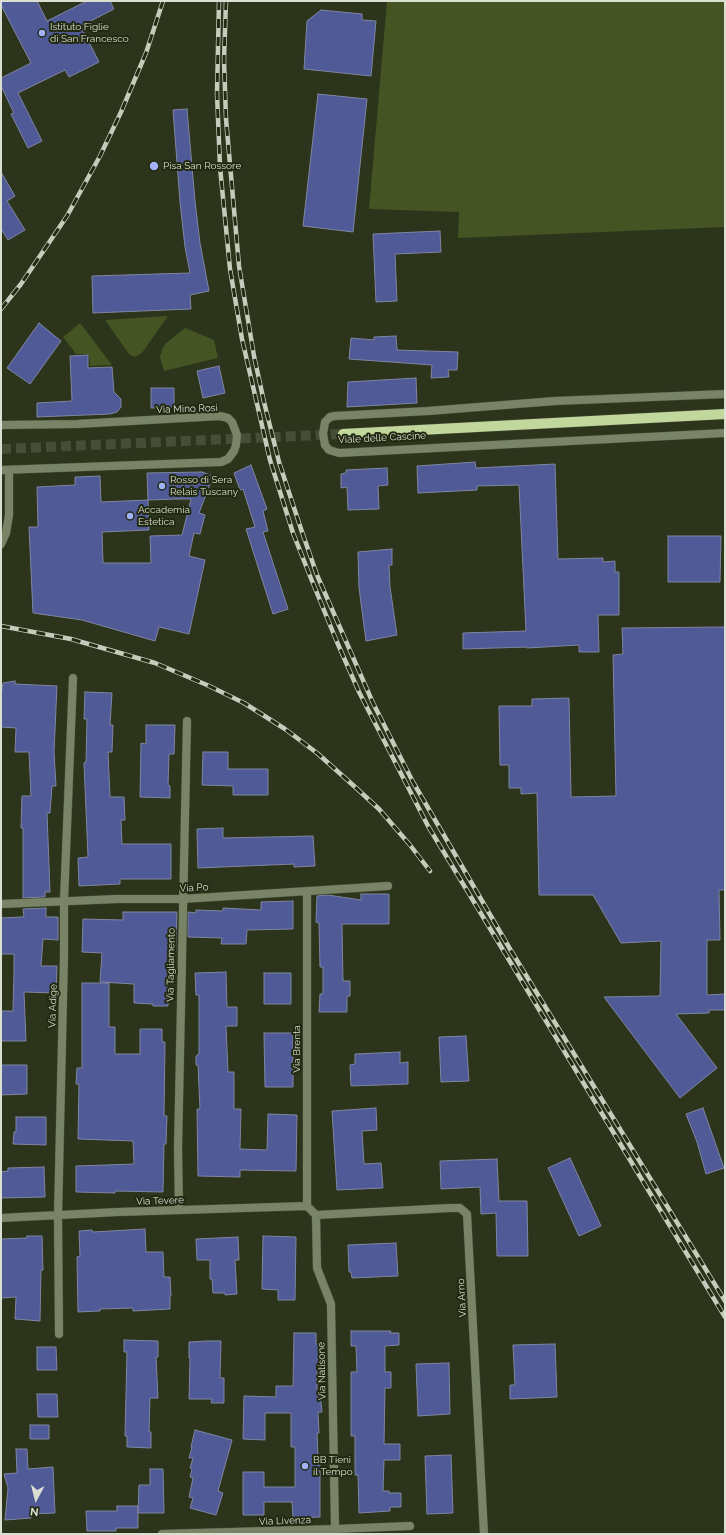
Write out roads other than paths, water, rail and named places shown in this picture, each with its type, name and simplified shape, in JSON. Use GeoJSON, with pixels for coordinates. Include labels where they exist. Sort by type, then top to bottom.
{"type":"FeatureCollection","features":[{"type":"Feature","properties":{"kind":"main road","name":"Viale delle Cascine"},"geometry":{"type":"LineString","coordinates":[[343,434],[725,414]]}},
{"type":"Feature","properties":{"kind":"street","name":"Viale delle Cascine"},"geometry":{"type":"LineString","coordinates":[[725,394],[555,402],[335,416],[330,417],[325,422],[322,434],[325,445],[329,450],[339,453],[725,433]]}},
{"type":"Feature","properties":{"kind":"street","name":"Via Mino Rosi"},"geometry":{"type":"LineString","coordinates":[[1,425],[78,424],[220,416],[228,418],[232,422],[237,435],[236,445],[231,455],[228,460],[221,462],[5,470],[9,515],[6,533],[1,544]]}},
{"type":"Feature","properties":{"kind":"street","name":"Via Adige"},"geometry":{"type":"LineString","coordinates":[[59,1334],[58,1215],[64,901],[73,678]]}},
{"type":"Feature","properties":{"kind":"street","name":"Via Tagliamento"},"geometry":{"type":"LineString","coordinates":[[179,1210],[178,1148],[182,899],[187,721]]}},
{"type":"Feature","properties":{"kind":"street","name":"Via Po"},"geometry":{"type":"LineString","coordinates":[[1,904],[64,901],[182,899],[388,886]]}},
{"type":"Feature","properties":{"kind":"street","name":"Via Brenta"},"geometry":{"type":"LineString","coordinates":[[307,1206],[308,891]]}},
{"type":"Feature","properties":{"kind":"street","name":"Via Tevere"},"geometry":{"type":"LineString","coordinates":[[1,1218],[307,1206]]}},
{"type":"Feature","properties":{"kind":"street"},"geometry":{"type":"LineString","coordinates":[[307,1206],[316,1215]]}},
{"type":"Feature","properties":{"kind":"street","name":"Via Arno"},"geometry":{"type":"LineString","coordinates":[[316,1215],[450,1208],[460,1208],[467,1214],[484,1534]]}},
{"type":"Feature","properties":{"kind":"street","name":"Via Natisone"},"geometry":{"type":"LineString","coordinates":[[316,1215],[317,1268],[331,1304],[334,1529]]}},
{"type":"Feature","properties":{"kind":"street","name":"Via Livenza"},"geometry":{"type":"LineString","coordinates":[[162,1534],[410,1526]]}},
{"type":"Feature","properties":{"kind":"tunnel"},"geometry":{"type":"LineString","coordinates":[[1,449],[343,434]]}},
{"type":"Feature","properties":{"kind":"railway"},"geometry":{"type":"LineString","coordinates":[[1,309],[21,284],[67,216],[100,156],[121,112],[146,53],[163,1]]}},
{"type":"Feature","properties":{"kind":"railway"},"geometry":{"type":"LineString","coordinates":[[219,1],[217,94],[220,167],[230,269],[242,339],[270,460],[293,533],[359,692],[428,826],[725,1317]]}},
{"type":"Feature","properties":{"kind":"railway"},"geometry":{"type":"LineString","coordinates":[[226,1],[224,60],[226,119],[239,266],[254,356],[279,462],[317,575],[373,703],[413,782],[510,949],[725,1301]]}},
{"type":"Feature","properties":{"kind":"railway"},"geometry":{"type":"LineString","coordinates":[[1,626],[71,639],[155,663],[207,685],[244,703],[285,729],[317,753],[354,786],[379,809],[430,871]]}},
{"type":"Feature","properties":{"kind":"place","name":"Istituto Figlie di San Francesco"},"geometry":{"type":"Point","coordinates":[42,33]}},
{"type":"Feature","properties":{"kind":"place","name":"Pisa San Rossore"},"geometry":{"type":"Point","coordinates":[154,166]}},
{"type":"Feature","properties":{"kind":"place","name":"Rosso di Sera Relais Tuscany"},"geometry":{"type":"Point","coordinates":[162,486]}},
{"type":"Feature","properties":{"kind":"place","name":"Accademia Estetica"},"geometry":{"type":"Point","coordinates":[130,516]}},
{"type":"Feature","properties":{"kind":"place","name":"BB Tieni il Tempo"},"geometry":{"type":"Point","coordinates":[305,1466]}}]}
